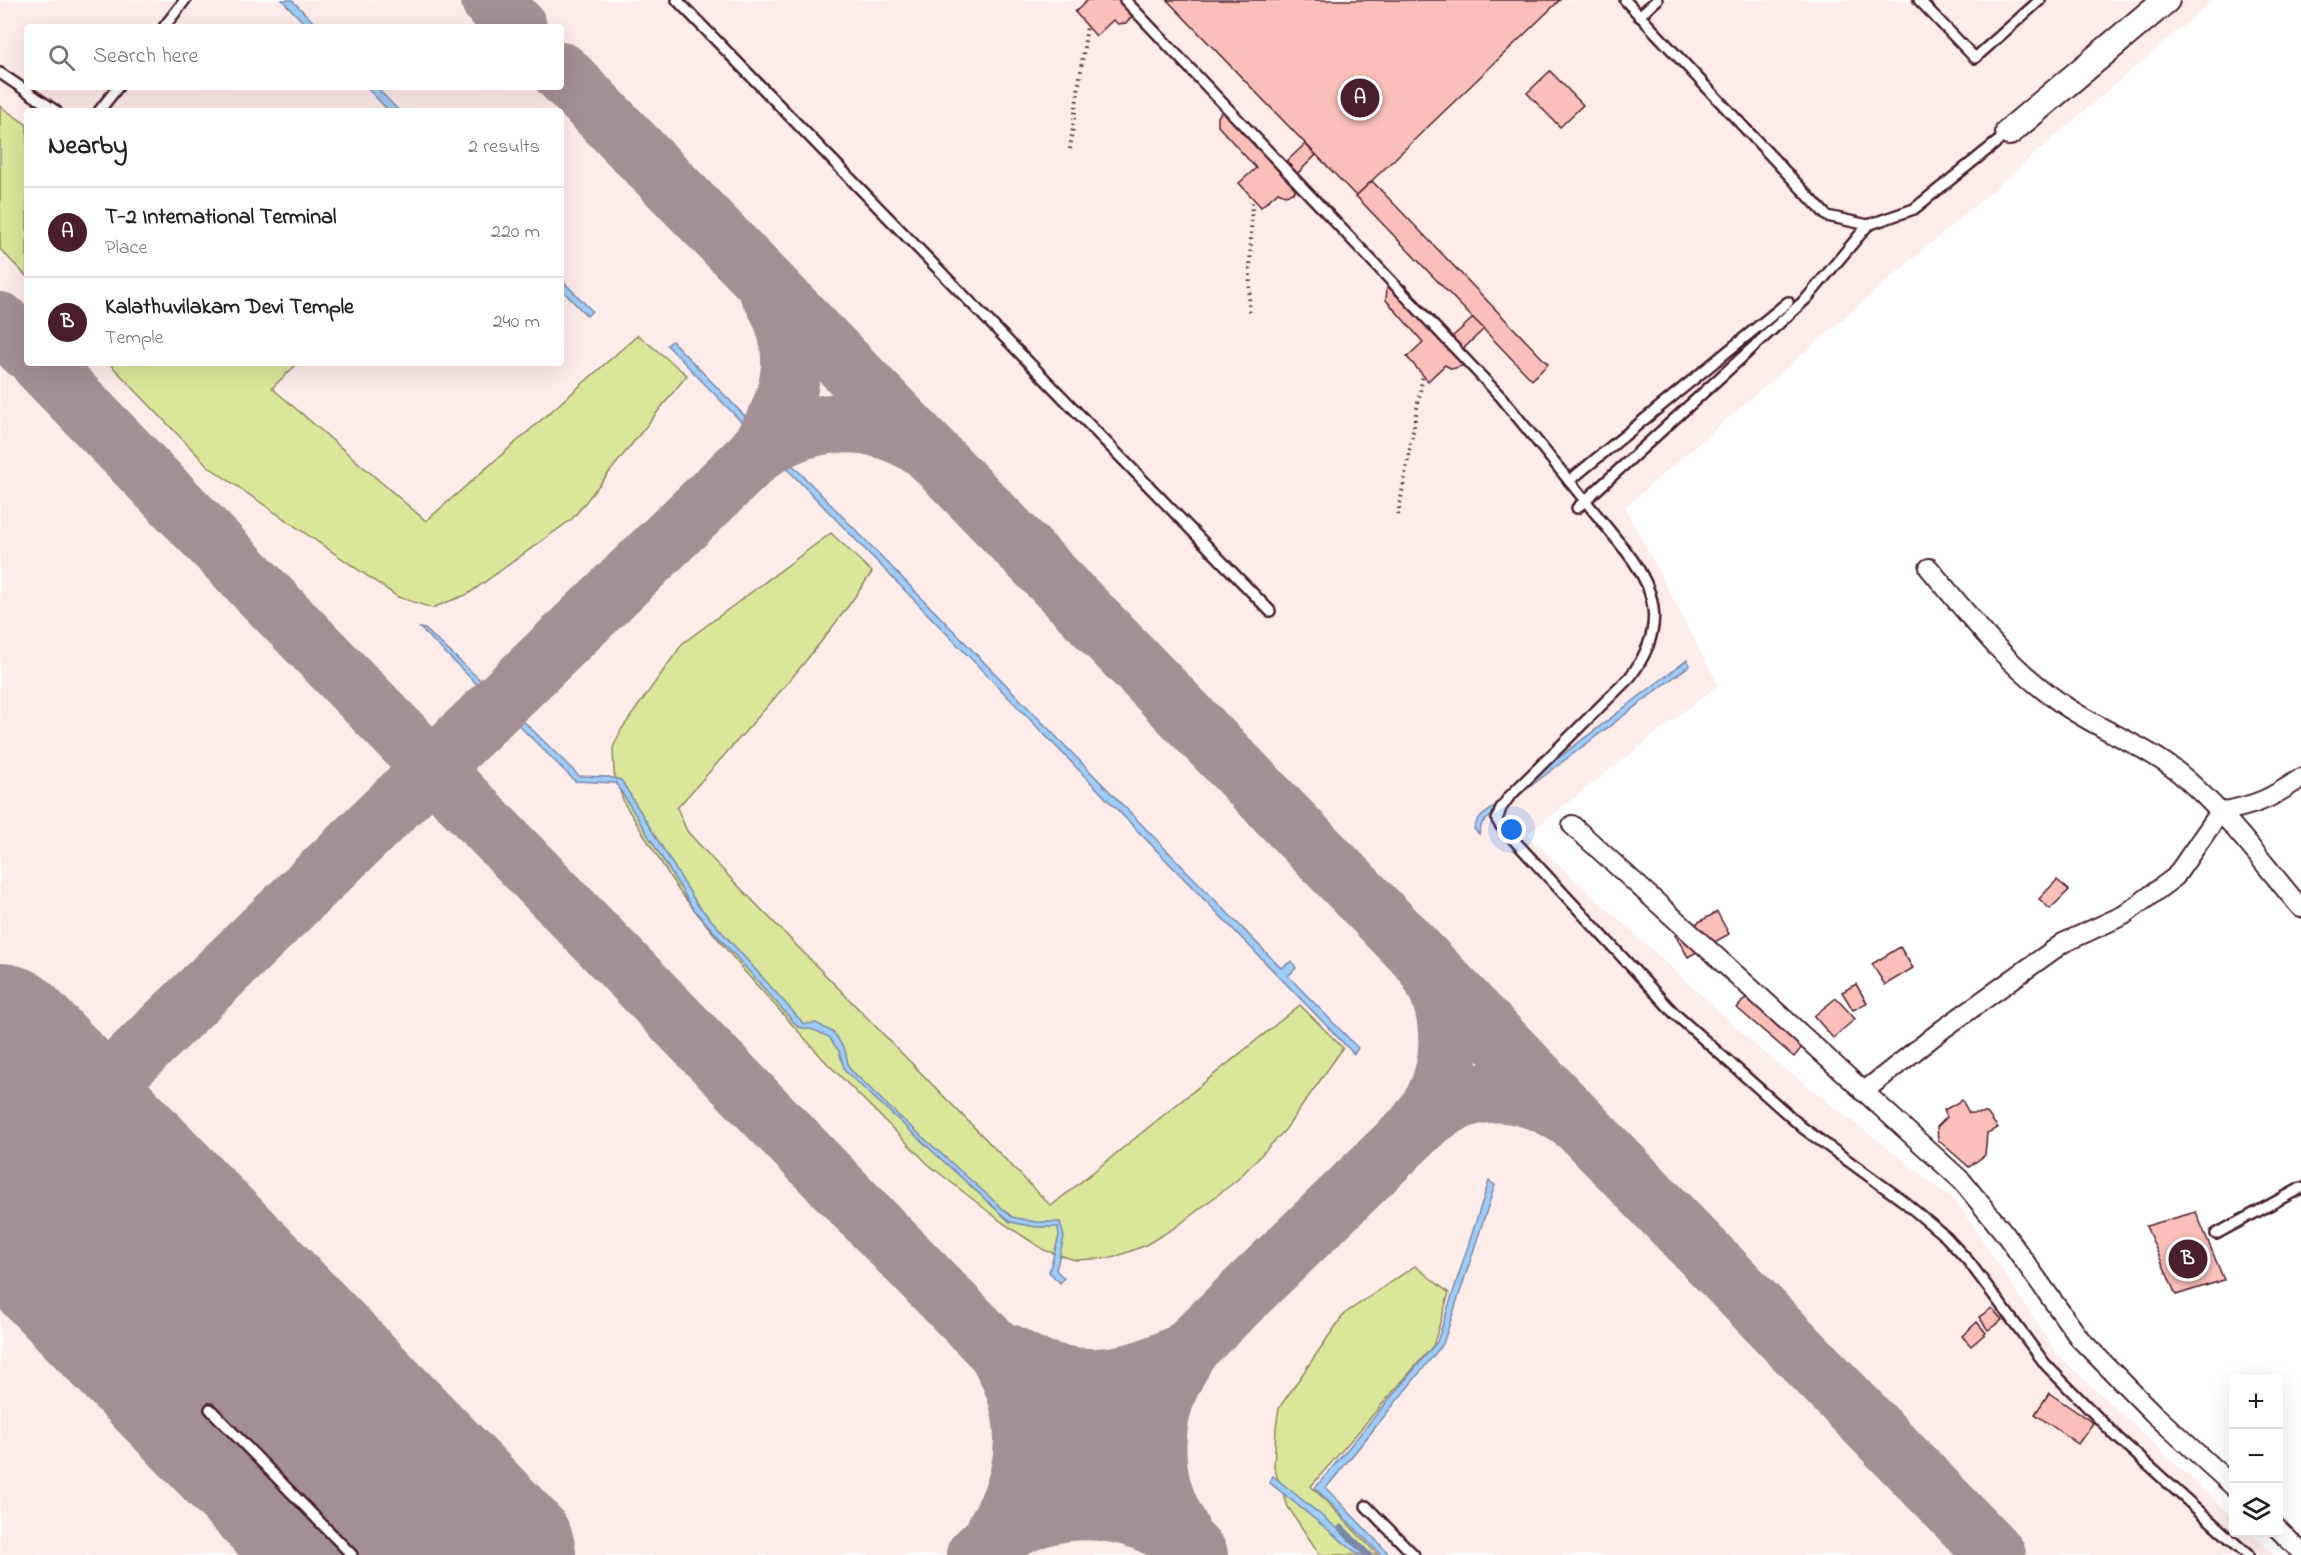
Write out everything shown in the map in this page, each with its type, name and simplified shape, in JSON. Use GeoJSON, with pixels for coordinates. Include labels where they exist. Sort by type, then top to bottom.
{"type":"FeatureCollection","features":[{"type":"Feature","properties":{"kind":"street"},"geometry":{"type":"LineString","coordinates":[[2009,132],[2166,0]]}},
{"type":"Feature","properties":{"kind":"street"},"geometry":{"type":"LineString","coordinates":[[1929,568],[2000,652],[2058,702],[2143,749],[2178,773],[2220,812],[2301,908]]}},
{"type":"Feature","properties":{"kind":"street"},"geometry":{"type":"LineString","coordinates":[[1863,1092],[1943,1029],[2063,943],[2124,915],[2175,877],[2220,812],[2251,806],[2273,797],[2301,778]]}},
{"type":"Feature","properties":{"kind":"street"},"geometry":{"type":"LineString","coordinates":[[1572,825],[1962,1181],[2005,1233],[2080,1339],[2152,1413],[2229,1483]]}},
{"type":"Feature","properties":{"kind":"street"},"geometry":{"type":"LineString","coordinates":[[2283,1534],[2301,1552]]}},
{"type":"Feature","properties":{"kind":"lane"},"geometry":{"type":"LineString","coordinates":[[166,24],[185,0]]}},
{"type":"Feature","properties":{"kind":"lane"},"geometry":{"type":"LineString","coordinates":[[677,0],[1270,611]]}},
{"type":"Feature","properties":{"kind":"lane"},"geometry":{"type":"LineString","coordinates":[[1125,0],[1501,398],[1644,576],[1653,603],[1654,619],[1650,641],[1640,664],[1630,677],[1509,797],[1501,808],[1497,820],[1674,1013],[1803,1128],[1902,1200],[1946,1237],[1969,1262],[2054,1373],[2118,1438],[2248,1555]]}},
{"type":"Feature","properties":{"kind":"lane"},"geometry":{"type":"LineString","coordinates":[[1625,0],[1827,216],[1868,225]]}},
{"type":"Feature","properties":{"kind":"lane"},"geometry":{"type":"LineString","coordinates":[[1640,16],[1657,0]]}},
{"type":"Feature","properties":{"kind":"lane"},"geometry":{"type":"LineString","coordinates":[[1919,0],[1975,58],[2040,0]]}},
{"type":"Feature","properties":{"kind":"lane"},"geometry":{"type":"LineString","coordinates":[[0,73],[24,89]]}},
{"type":"Feature","properties":{"kind":"lane"},"geometry":{"type":"LineString","coordinates":[[25,90],[52,108]]}},
{"type":"Feature","properties":{"kind":"lane"},"geometry":{"type":"LineString","coordinates":[[101,108],[116,90]]}},
{"type":"Feature","properties":{"kind":"lane"},"geometry":{"type":"LineString","coordinates":[[1577,508],[1807,298],[1868,225],[1914,209],[2009,132]]}},
{"type":"Feature","properties":{"kind":"lane"},"geometry":{"type":"LineString","coordinates":[[1569,481],[1788,302]]}},
{"type":"Feature","properties":{"kind":"lane"},"geometry":{"type":"LineString","coordinates":[[2216,1234],[2301,1188]]}},
{"type":"Feature","properties":{"kind":"lane"},"geometry":{"type":"LineString","coordinates":[[210,1409],[352,1555]]}},
{"type":"Feature","properties":{"kind":"lane"},"geometry":{"type":"LineString","coordinates":[[1366,1506],[1414,1555]]}},
{"type":"Feature","properties":{"kind":"path"},"geometry":{"type":"LineString","coordinates":[[1070,149],[1087,26]]}},
{"type":"Feature","properties":{"kind":"path"},"geometry":{"type":"LineString","coordinates":[[1249,312],[1252,198]]}},
{"type":"Feature","properties":{"kind":"path"},"geometry":{"type":"LineString","coordinates":[[1398,515],[1423,375]]}},
{"type":"Feature","properties":{"kind":"shaded area"},"geometry":{"type":"Polygon","coordinates":[[[0,0],[2213,0],[1625,507],[1718,685],[1527,835],[1761,1050],[1957,1202],[2059,1356],[2229,1513],[2229,1537],[2255,1537],[2275,1555],[0,1555],[0,0]]]}},
{"type":"Feature","properties":{"kind":"green space"},"geometry":{"type":"Polygon","coordinates":[[[0,106],[24,123],[24,274],[0,249],[0,106]]]}},
{"type":"Feature","properties":{"kind":"green space"},"geometry":{"type":"Polygon","coordinates":[[[638,335],[687,375],[572,519],[468,594],[432,608],[398,597],[209,467],[112,366],[295,366],[272,388],[426,521],[638,335]]]}},
{"type":"Feature","properties":{"kind":"green space"},"geometry":{"type":"Polygon","coordinates":[[[831,533],[872,572],[803,664],[677,808],[687,831],[716,863],[1051,1206],[1300,1005],[1343,1048],[1285,1130],[1237,1180],[1176,1227],[1144,1246],[1112,1258],[1075,1260],[1044,1250],[1003,1223],[929,1165],[825,1061],[745,972],[679,891],[624,803],[614,773],[613,748],[621,730],[683,643],[831,533]]]}},
{"type":"Feature","properties":{"kind":"green space"},"geometry":{"type":"Polygon","coordinates":[[[1415,1266],[1449,1293],[1433,1346],[1311,1486],[1378,1555],[1320,1555],[1288,1507],[1274,1468],[1279,1408],[1344,1314],[1415,1266]]]}},
{"type":"Feature","properties":{"kind":"water"},"geometry":{"type":"Polygon","coordinates":[[[282,0],[292,0],[315,24],[305,24],[282,0]]]}},
{"type":"Feature","properties":{"kind":"water"},"geometry":{"type":"Polygon","coordinates":[[[369,90],[379,90],[396,108],[386,108],[369,90]]]}},
{"type":"Feature","properties":{"kind":"water"},"geometry":{"type":"Polygon","coordinates":[[[564,282],[592,311],[587,316],[564,292],[564,282]]]}},
{"type":"Feature","properties":{"kind":"water"},"geometry":{"type":"Polygon","coordinates":[[[672,341],[1281,968],[1292,961],[1296,968],[1288,976],[1358,1048],[1354,1054],[667,345],[672,341]]]}},
{"type":"Feature","properties":{"kind":"water"},"geometry":{"type":"Polygon","coordinates":[[[420,628],[425,629],[501,699],[579,776],[609,777],[621,780],[697,904],[804,1024],[816,1023],[834,1033],[845,1050],[849,1068],[888,1106],[1012,1217],[1036,1222],[1060,1222],[1064,1237],[1056,1270],[1064,1278],[1060,1283],[1049,1272],[1059,1236],[1058,1227],[1036,1227],[1010,1222],[845,1071],[839,1051],[829,1037],[814,1030],[798,1027],[692,907],[616,783],[575,781],[420,628]]]}},
{"type":"Feature","properties":{"kind":"water"},"geometry":{"type":"Polygon","coordinates":[[[1687,660],[1690,665],[1482,823],[1479,834],[1474,829],[1478,819],[1687,660]]]}},
{"type":"Feature","properties":{"kind":"water"},"geometry":{"type":"Polygon","coordinates":[[[1489,1181],[1495,1185],[1443,1344],[1326,1488],[1390,1555],[1381,1555],[1315,1488],[1437,1342],[1489,1181]]]}},
{"type":"Feature","properties":{"kind":"water"},"geometry":{"type":"Polygon","coordinates":[[[1273,1476],[1370,1555],[1359,1555],[1269,1482],[1273,1476]]]}},
{"type":"Feature","properties":{"kind":"building"},"geometry":{"type":"Polygon","coordinates":[[[1088,0],[1135,0],[1131,4],[1134,14],[1126,23],[1118,24],[1113,20],[1096,36],[1075,12],[1088,0]]]}},
{"type":"Feature","properties":{"kind":"building"},"geometry":{"type":"Polygon","coordinates":[[[1167,0],[1560,0],[1356,196],[1167,0]]]}},
{"type":"Feature","properties":{"kind":"building"},"geometry":{"type":"Polygon","coordinates":[[[1550,71],[1583,105],[1560,127],[1527,93],[1550,71]]]}},
{"type":"Feature","properties":{"kind":"building"},"geometry":{"type":"Polygon","coordinates":[[[1234,109],[1285,163],[1305,144],[1316,155],[1296,175],[1299,185],[1293,193],[1285,195],[1278,192],[1261,207],[1239,183],[1256,168],[1218,126],[1218,117],[1221,112],[1234,109]]]}},
{"type":"Feature","properties":{"kind":"building"},"geometry":{"type":"Polygon","coordinates":[[[1372,181],[1548,364],[1532,380],[1356,196],[1372,181]]]}},
{"type":"Feature","properties":{"kind":"building"},"geometry":{"type":"Polygon","coordinates":[[[1397,282],[1405,285],[1452,337],[1473,318],[1484,329],[1463,349],[1466,357],[1462,366],[1452,369],[1445,365],[1428,381],[1407,357],[1423,342],[1386,300],[1387,287],[1397,282]]]}},
{"type":"Feature","properties":{"kind":"building"},"geometry":{"type":"Polygon","coordinates":[[[2057,880],[2069,890],[2050,909],[2039,899],[2057,880]]]}},
{"type":"Feature","properties":{"kind":"building"},"geometry":{"type":"Polygon","coordinates":[[[1717,912],[1729,934],[1688,957],[1675,935],[1717,912]]]}},
{"type":"Feature","properties":{"kind":"building"},"geometry":{"type":"Polygon","coordinates":[[[1900,947],[1913,968],[1885,985],[1872,964],[1900,947]]]}},
{"type":"Feature","properties":{"kind":"building"},"geometry":{"type":"Polygon","coordinates":[[[1856,984],[1867,1003],[1853,1010],[1842,992],[1856,984]]]}},
{"type":"Feature","properties":{"kind":"building"},"geometry":{"type":"Polygon","coordinates":[[[1752,990],[1812,1035],[1794,1057],[1737,1008],[1752,990]]]}},
{"type":"Feature","properties":{"kind":"building"},"geometry":{"type":"Polygon","coordinates":[[[1836,998],[1855,1019],[1833,1038],[1814,1016],[1836,998]]]}},
{"type":"Feature","properties":{"kind":"building"},"geometry":{"type":"Polygon","coordinates":[[[1962,1100],[1969,1113],[1987,1113],[1998,1128],[1987,1133],[1985,1155],[1969,1167],[1938,1140],[1937,1127],[1947,1117],[1944,1110],[1962,1100]]]}},
{"type":"Feature","properties":{"kind":"building"},"geometry":{"type":"Polygon","coordinates":[[[2196,1212],[2224,1280],[2176,1295],[2146,1226],[2196,1212]]]}},
{"type":"Feature","properties":{"kind":"building"},"geometry":{"type":"Polygon","coordinates":[[[1992,1308],[2002,1320],[1988,1330],[1979,1317],[1992,1308]]]}},
{"type":"Feature","properties":{"kind":"building"},"geometry":{"type":"Polygon","coordinates":[[[1977,1322],[1986,1333],[1971,1346],[1962,1336],[1977,1322]]]}},
{"type":"Feature","properties":{"kind":"building"},"geometry":{"type":"Polygon","coordinates":[[[2049,1393],[2093,1423],[2078,1444],[2035,1414],[2049,1393]]]}},
{"type":"Feature","properties":{"kind":"waterway"},"geometry":{"type":"LineString","coordinates":[[1341,1528],[1368,1555]]}},
{"type":"Feature","properties":{"kind":"taxiway"},"geometry":{"type":"LineString","coordinates":[[491,0],[514,24]]}},
{"type":"Feature","properties":{"kind":"taxiway"},"geometry":{"type":"LineString","coordinates":[[564,75],[1392,928],[1579,1124]]}},
{"type":"Feature","properties":{"kind":"taxiway"},"geometry":{"type":"LineString","coordinates":[[763,447],[756,454],[779,415],[786,395],[791,354],[788,333],[781,312],[769,291]]}},
{"type":"Feature","properties":{"kind":"taxiway"},"geometry":{"type":"LineString","coordinates":[[0,322],[24,347]]}},
{"type":"Feature","properties":{"kind":"taxiway"},"geometry":{"type":"LineString","coordinates":[[43,366],[958,1311],[1198,1555]]}},
{"type":"Feature","properties":{"kind":"taxiway"},"geometry":{"type":"LineString","coordinates":[[88,1102],[756,454],[795,432],[837,423],[880,428],[901,435],[921,446]]}},
{"type":"Feature","properties":{"kind":"taxiway"},"geometry":{"type":"LineString","coordinates":[[1416,1128],[1436,1097],[1442,1081],[1448,1049],[1446,1015],[1442,999],[1428,969]]}},
{"type":"Feature","properties":{"kind":"taxiway"},"geometry":{"type":"LineString","coordinates":[[976,1555],[1420,1124],[1440,1109],[1459,1100],[1479,1094],[1499,1092],[1539,1101],[1579,1124],[1996,1555]]}},
{"type":"Feature","properties":{"kind":"taxiway"},"geometry":{"type":"LineString","coordinates":[[0,1136],[46,1125],[88,1102],[70,1137],[60,1177],[59,1219],[69,1257],[91,1286],[210,1409]]}},
{"type":"Feature","properties":{"kind":"taxiway"},"geometry":{"type":"LineString","coordinates":[[0,1245],[14,1246],[39,1253],[61,1265],[91,1291]]}},
{"type":"Feature","properties":{"kind":"taxiway"},"geometry":{"type":"LineString","coordinates":[[1009,1354],[1029,1365],[1049,1372],[1070,1377],[1091,1378],[1133,1373],[1174,1357]]}},
{"type":"Feature","properties":{"kind":"taxiway"},"geometry":{"type":"LineString","coordinates":[[997,1528],[1016,1487],[1024,1444],[1019,1401],[1012,1379],[1001,1358]]}},
{"type":"Feature","properties":{"kind":"taxiway"},"geometry":{"type":"LineString","coordinates":[[1179,1528],[1161,1487],[1156,1444],[1164,1401],[1171,1381],[1182,1361]]}},
{"type":"Feature","properties":{"kind":"taxiway"},"geometry":{"type":"LineString","coordinates":[[1004,1534],[1045,1515],[1089,1510],[1133,1517],[1174,1536]]}},
{"type":"Feature","properties":{"kind":"runway"},"geometry":{"type":"LineString","coordinates":[[0,1038],[501,1555]]}},
{"type":"Feature","properties":{"kind":"runway"},"geometry":{"type":"LineString","coordinates":[[0,1202],[343,1555]]}},
{"type":"Feature","properties":{"kind":"place","name":"T-2 International Terminal"},"geometry":{"type":"Point","coordinates":[1360,98]}},
{"type":"Feature","properties":{"kind":"place","name":"Kalathuvilakam Devi Temple"},"geometry":{"type":"Point","coordinates":[2188,1259]}}]}
